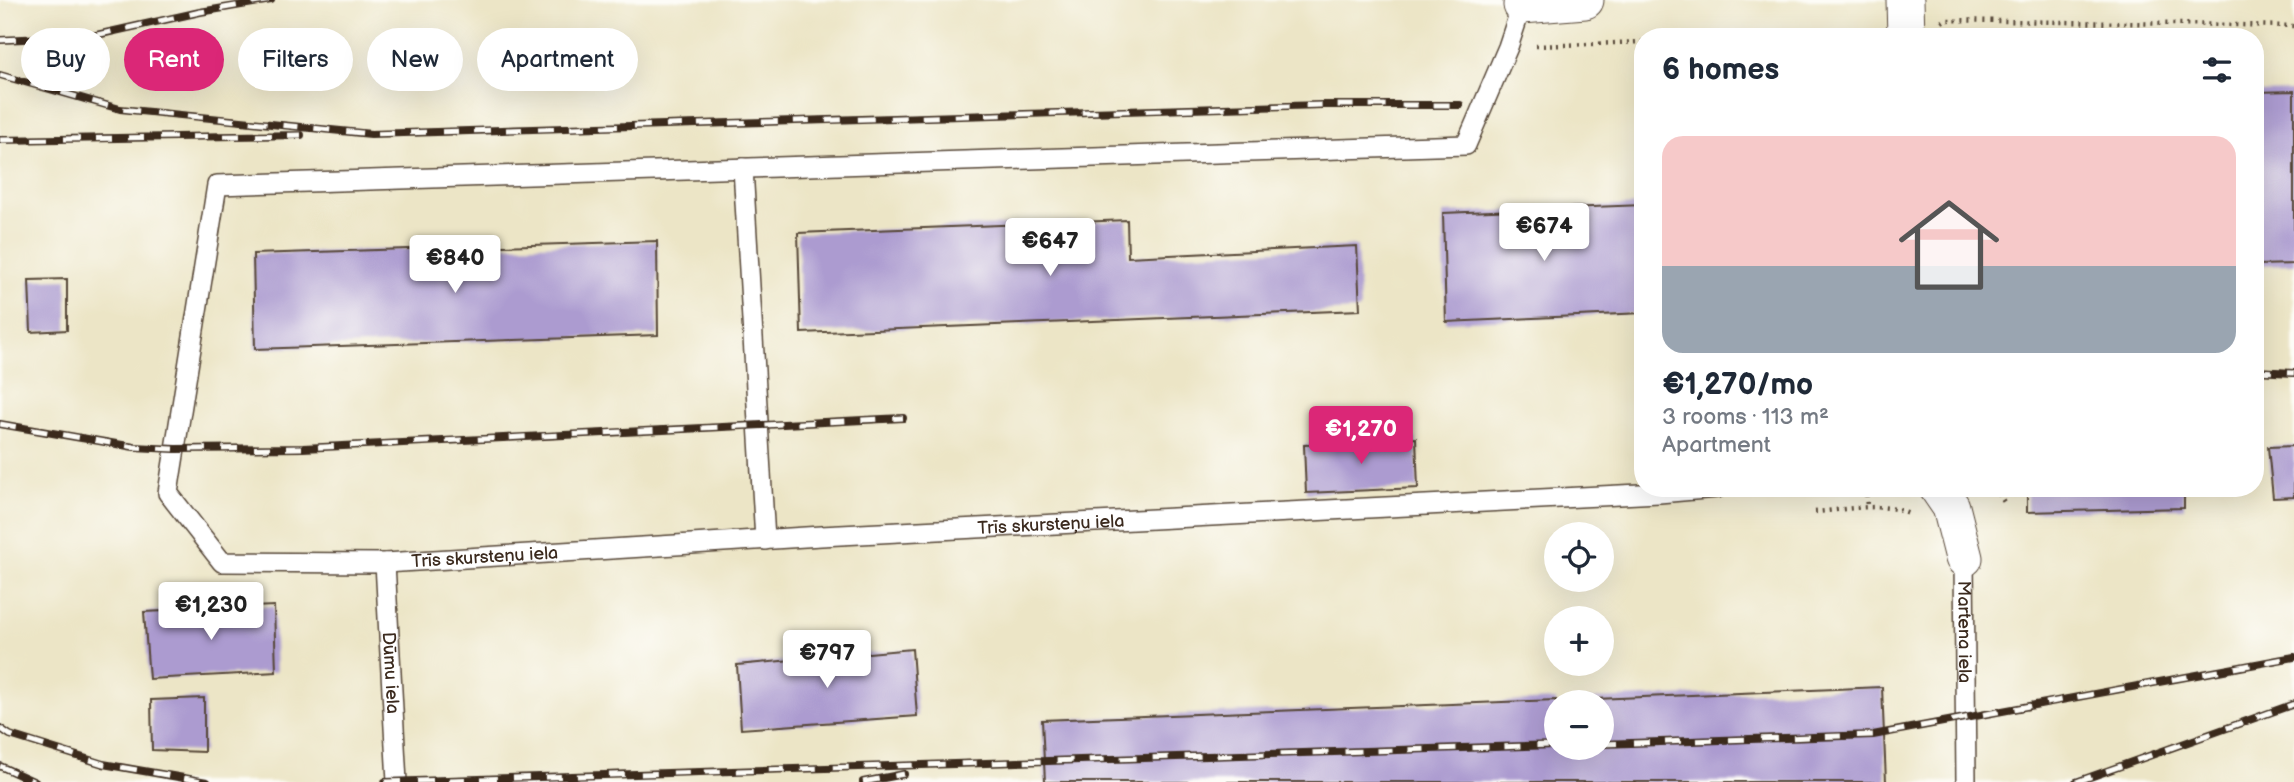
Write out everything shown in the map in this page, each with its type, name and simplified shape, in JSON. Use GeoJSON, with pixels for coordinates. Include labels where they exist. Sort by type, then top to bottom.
{"type":"FeatureCollection","features":[{"type":"Feature","properties":{"kind":"street"},"geometry":{"type":"LineString","coordinates":[[1522,5],[1584,0]]}},
{"type":"Feature","properties":{"kind":"street"},"geometry":{"type":"LineString","coordinates":[[1905,0],[1920,28]]}},
{"type":"Feature","properties":{"kind":"street","name":"Martena iela"},"geometry":{"type":"LineString","coordinates":[[1944,497],[1951,507],[1964,558]]}},
{"type":"Feature","properties":{"kind":"lane"},"geometry":{"type":"LineString","coordinates":[[765,540],[743,169],[1466,145],[1508,47],[1522,5]]}},
{"type":"Feature","properties":{"kind":"lane","name":"Trīs skursteņu iela"},"geometry":{"type":"LineString","coordinates":[[743,169],[217,186],[168,493],[222,562],[385,564],[765,540],[1634,494]]}},
{"type":"Feature","properties":{"kind":"lane","name":"Martena iela"},"geometry":{"type":"LineString","coordinates":[[1964,558],[1966,782]]}},
{"type":"Feature","properties":{"kind":"lane","name":"Dūmu iela"},"geometry":{"type":"LineString","coordinates":[[385,564],[397,782]]}},
{"type":"Feature","properties":{"kind":"path"},"geometry":{"type":"LineString","coordinates":[[1930,28],[1945,20],[2294,26]]}},
{"type":"Feature","properties":{"kind":"path"},"geometry":{"type":"LineString","coordinates":[[1508,47],[1634,42]]}},
{"type":"Feature","properties":{"kind":"path"},"geometry":{"type":"LineString","coordinates":[[1866,497],[1867,508]]}},
{"type":"Feature","properties":{"kind":"path"},"geometry":{"type":"LineString","coordinates":[[2001,497],[2006,505]]}},
{"type":"Feature","properties":{"kind":"path"},"geometry":{"type":"LineString","coordinates":[[1815,512],[1867,508],[1902,510],[1913,514]]}},
{"type":"Feature","properties":{"kind":"building"},"geometry":{"type":"Polygon","coordinates":[[[2294,91],[2294,264],[2264,265],[2264,92],[2294,91]]]}},
{"type":"Feature","properties":{"kind":"building"},"geometry":{"type":"Polygon","coordinates":[[[1634,205],[1634,313],[1446,322],[1443,213],[1634,205]]]}},
{"type":"Feature","properties":{"kind":"building"},"geometry":{"type":"Polygon","coordinates":[[[1127,220],[1128,257],[1357,246],[1360,310],[801,333],[798,233],[1127,220]]]}},
{"type":"Feature","properties":{"kind":"building"},"geometry":{"type":"Polygon","coordinates":[[[657,241],[658,335],[255,349],[253,254],[657,241]]]}},
{"type":"Feature","properties":{"kind":"building"},"geometry":{"type":"Polygon","coordinates":[[[67,279],[67,330],[31,332],[29,280],[67,279]]]}},
{"type":"Feature","properties":{"kind":"building"},"geometry":{"type":"Polygon","coordinates":[[[1416,438],[1418,488],[1306,493],[1304,445],[1416,438]]]}},
{"type":"Feature","properties":{"kind":"building"},"geometry":{"type":"Polygon","coordinates":[[[2294,446],[2294,497],[2273,498],[2268,447],[2294,446]]]}},
{"type":"Feature","properties":{"kind":"building"},"geometry":{"type":"Polygon","coordinates":[[[2027,497],[2184,497],[2184,508],[2027,512],[2027,497]]]}},
{"type":"Feature","properties":{"kind":"building"},"geometry":{"type":"Polygon","coordinates":[[[274,606],[276,672],[149,679],[144,612],[274,606]]]}},
{"type":"Feature","properties":{"kind":"building"},"geometry":{"type":"Polygon","coordinates":[[[912,649],[917,716],[741,729],[737,665],[912,649]]]}},
{"type":"Feature","properties":{"kind":"building"},"geometry":{"type":"Polygon","coordinates":[[[1882,687],[1886,782],[1045,782],[1042,720],[1544,700],[1544,760],[1614,760],[1614,698],[1882,687]]]}},
{"type":"Feature","properties":{"kind":"building"},"geometry":{"type":"Polygon","coordinates":[[[204,698],[204,752],[152,750],[151,700],[204,698]]]}},
{"type":"Feature","properties":{"kind":"railway"},"geometry":{"type":"LineString","coordinates":[[0,40],[92,36],[200,12],[271,0]]}},
{"type":"Feature","properties":{"kind":"railway"},"geometry":{"type":"LineString","coordinates":[[0,75],[120,109],[371,134],[1322,105],[1460,105]]}},
{"type":"Feature","properties":{"kind":"railway"},"geometry":{"type":"LineString","coordinates":[[0,140],[301,135]]}},
{"type":"Feature","properties":{"kind":"railway"},"geometry":{"type":"LineString","coordinates":[[2264,371],[2294,373]]}},
{"type":"Feature","properties":{"kind":"railway"},"geometry":{"type":"LineString","coordinates":[[0,424],[134,447],[175,449],[303,448],[903,418]]}},
{"type":"Feature","properties":{"kind":"railway"},"geometry":{"type":"LineString","coordinates":[[1614,744],[1873,735],[2294,657]]}},
{"type":"Feature","properties":{"kind":"railway"},"geometry":{"type":"LineString","coordinates":[[2076,782],[2294,704]]}},
{"type":"Feature","properties":{"kind":"railway"},"geometry":{"type":"LineString","coordinates":[[0,728],[10,735],[103,764],[207,782]]}},
{"type":"Feature","properties":{"kind":"railway"},"geometry":{"type":"LineString","coordinates":[[385,782],[1544,745]]}},
{"type":"Feature","properties":{"kind":"railway"},"geometry":{"type":"LineString","coordinates":[[0,766],[35,782]]}},
{"type":"Feature","properties":{"kind":"railway"},"geometry":{"type":"LineString","coordinates":[[863,782],[904,774]]}}]}
